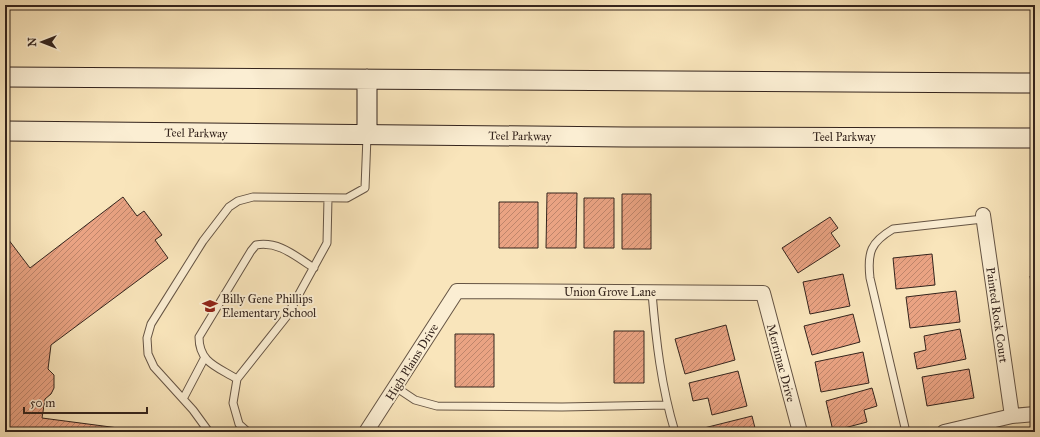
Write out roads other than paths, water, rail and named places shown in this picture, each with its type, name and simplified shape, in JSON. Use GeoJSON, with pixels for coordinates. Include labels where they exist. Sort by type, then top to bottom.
{"type":"FeatureCollection","features":[{"type":"Feature","properties":{"kind":"main road"},"geometry":{"type":"LineString","coordinates":[[5,77],[1035,83]]}},
{"type":"Feature","properties":{"kind":"main road"},"geometry":{"type":"LineString","coordinates":[[367,79],[367,135]]}},
{"type":"Feature","properties":{"kind":"main road","name":"Teel Parkway"},"geometry":{"type":"LineString","coordinates":[[5,132],[625,137],[1035,138]]}},
{"type":"Feature","properties":{"kind":"street","name":"Painted Rock Court"},"geometry":{"type":"LineString","coordinates":[[983,217],[1012,416]]}},
{"type":"Feature","properties":{"kind":"street","name":"Union Grove Lane"},"geometry":{"type":"LineString","coordinates":[[457,291],[763,294]]}},
{"type":"Feature","properties":{"kind":"street","name":"High Plains Drive"},"geometry":{"type":"LineString","coordinates":[[366,432],[396,388],[457,291]]}},
{"type":"Feature","properties":{"kind":"street","name":"Merrimac Drive"},"geometry":{"type":"LineString","coordinates":[[763,294],[800,432]]}},
{"type":"Feature","properties":{"kind":"street"},"geometry":{"type":"LineString","coordinates":[[944,432],[1012,416],[1035,414]]}},
{"type":"Feature","properties":{"kind":"lane"},"geometry":{"type":"LineString","coordinates":[[209,432],[183,399],[154,367],[148,354],[147,338],[151,324],[203,241],[229,207],[238,201],[253,197],[347,198],[365,188],[367,135]]}},
{"type":"Feature","properties":{"kind":"lane"},"geometry":{"type":"LineString","coordinates":[[248,432],[239,424],[233,403],[237,379],[287,316],[327,243],[328,198]]}},
{"type":"Feature","properties":{"kind":"lane"},"geometry":{"type":"LineString","coordinates":[[906,432],[870,278],[869,255],[874,244],[881,236],[893,229],[983,217]]}},
{"type":"Feature","properties":{"kind":"lane"},"geometry":{"type":"LineString","coordinates":[[237,379],[204,359],[200,352],[199,337],[256,245],[267,243],[276,245],[314,268]]}},
{"type":"Feature","properties":{"kind":"lane"},"geometry":{"type":"LineString","coordinates":[[652,292],[657,352],[667,405],[675,432]]}},
{"type":"Feature","properties":{"kind":"lane"},"geometry":{"type":"LineString","coordinates":[[183,399],[204,359]]}},
{"type":"Feature","properties":{"kind":"lane"},"geometry":{"type":"LineString","coordinates":[[396,388],[414,400],[437,406],[562,407],[667,405]]}},
{"type":"Feature","properties":{"kind":"place","name":"Billy Gene Phillips Elementary School"},"geometry":{"type":"Point","coordinates":[210,306]}}]}
